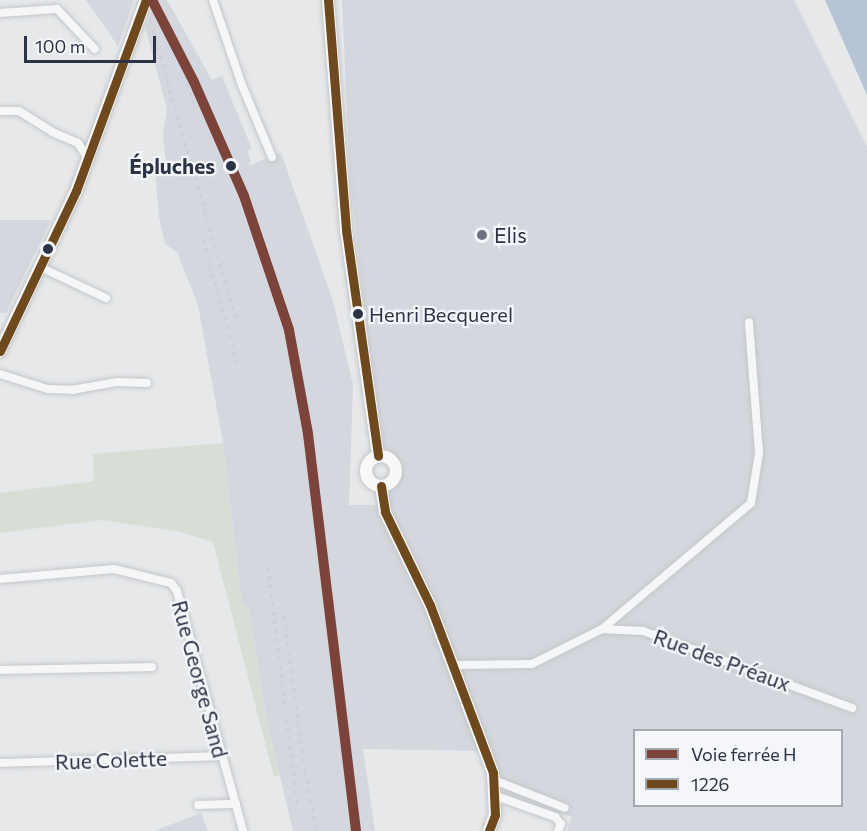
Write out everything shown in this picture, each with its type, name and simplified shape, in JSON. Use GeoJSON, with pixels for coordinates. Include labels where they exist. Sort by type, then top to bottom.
{"type":"FeatureCollection","features":[{"type":"Feature","properties":{"kind":"street"},"geometry":{"type":"LineString","coordinates":[[0,351],[89,161],[146,0]]}},
{"type":"Feature","properties":{"kind":"street"},"geometry":{"type":"LineString","coordinates":[[213,0],[242,85],[272,157]]}},
{"type":"Feature","properties":{"kind":"street"},"geometry":{"type":"LineString","coordinates":[[328,0],[346,230],[378,456]]}},
{"type":"Feature","properties":{"kind":"street"},"geometry":{"type":"LineString","coordinates":[[0,13],[57,9],[95,49]]}},
{"type":"Feature","properties":{"kind":"street"},"geometry":{"type":"LineString","coordinates":[[0,111],[19,111],[78,143],[89,161]]}},
{"type":"Feature","properties":{"kind":"street"},"geometry":{"type":"LineString","coordinates":[[78,143],[97,138]]}},
{"type":"Feature","properties":{"kind":"street"},"geometry":{"type":"LineString","coordinates":[[40,267],[106,298]]}},
{"type":"Feature","properties":{"kind":"street"},"geometry":{"type":"LineString","coordinates":[[453,665],[532,664],[602,629],[751,503],[759,453],[749,322]]}},
{"type":"Feature","properties":{"kind":"street"},"geometry":{"type":"LineString","coordinates":[[0,374],[48,389],[72,390],[117,382],[147,383]]}},
{"type":"Feature","properties":{"kind":"street"},"geometry":{"type":"LineString","coordinates":[[378,456],[388,458],[396,470],[393,480],[381,486],[369,480],[366,471],[370,461],[378,456]]}},
{"type":"Feature","properties":{"kind":"street"},"geometry":{"type":"LineString","coordinates":[[381,486],[380,495],[389,522],[430,605],[494,780],[496,796],[489,831]]}},
{"type":"Feature","properties":{"kind":"street","name":"Rue George Sand"},"geometry":{"type":"LineString","coordinates":[[0,579],[114,569],[162,577],[171,583],[177,591],[243,831]]}},
{"type":"Feature","properties":{"kind":"street","name":"Rue des Préaux"},"geometry":{"type":"LineString","coordinates":[[602,629],[654,634],[852,708]]}},
{"type":"Feature","properties":{"kind":"street"},"geometry":{"type":"LineString","coordinates":[[0,670],[152,667]]}},
{"type":"Feature","properties":{"kind":"street","name":"Rue Colette"},"geometry":{"type":"LineString","coordinates":[[0,763],[221,756]]}},
{"type":"Feature","properties":{"kind":"street"},"geometry":{"type":"LineString","coordinates":[[494,780],[565,808]]}},
{"type":"Feature","properties":{"kind":"street"},"geometry":{"type":"LineString","coordinates":[[496,796],[555,817],[561,824],[558,831]]}},
{"type":"Feature","properties":{"kind":"street"},"geometry":{"type":"LineString","coordinates":[[198,805],[236,804]]}},
{"type":"Feature","properties":{"kind":"shaded area"},"geometry":{"type":"Polygon","coordinates":[[[86,0],[134,0],[118,46],[86,0]]]}},
{"type":"Feature","properties":{"kind":"shaded area"},"geometry":{"type":"Polygon","coordinates":[[[156,0],[167,0],[212,80],[222,76],[252,149],[247,151],[251,161],[248,166],[281,153],[333,301],[353,385],[349,505],[385,505],[399,470],[380,450],[350,179],[342,0],[794,0],[867,147],[867,831],[567,831],[572,817],[506,797],[488,751],[363,749],[375,831],[293,831],[266,717],[249,608],[242,603],[223,443],[198,305],[177,252],[165,244],[159,217],[155,169],[166,162],[163,135],[167,109],[145,27],[156,0]]]}},
{"type":"Feature","properties":{"kind":"shaded area"},"geometry":{"type":"Polygon","coordinates":[[[0,220],[51,220],[6,313],[0,313],[0,220]]]}},
{"type":"Feature","properties":{"kind":"shaded area"},"geometry":{"type":"Polygon","coordinates":[[[223,443],[242,602],[249,608],[266,717],[280,775],[274,777],[213,542],[181,532],[102,520],[0,533],[0,493],[94,481],[93,454],[223,443]]]}},
{"type":"Feature","properties":{"kind":"shaded area"},"geometry":{"type":"Polygon","coordinates":[[[201,813],[207,831],[154,831],[201,813]]]}},
{"type":"Feature","properties":{"kind":"water"},"geometry":{"type":"Polygon","coordinates":[[[825,0],[867,0],[867,95],[825,0]]]}},
{"type":"Feature","properties":{"kind":"railway"},"geometry":{"type":"LineString","coordinates":[[150,21],[237,322]]}},
{"type":"Feature","properties":{"kind":"railway"},"geometry":{"type":"LineString","coordinates":[[174,41],[194,103]]}},
{"type":"Feature","properties":{"kind":"railway"},"geometry":{"type":"LineString","coordinates":[[203,239],[237,362]]}},
{"type":"Feature","properties":{"kind":"railway"},"geometry":{"type":"LineString","coordinates":[[268,567],[297,804]]}},
{"type":"Feature","properties":{"kind":"railway"},"geometry":{"type":"LineString","coordinates":[[284,616],[305,772],[317,831]]}},
{"type":"Feature","properties":{"kind":"rail line","name":"H"},"geometry":{"type":"LineString","coordinates":[[152,0],[194,82],[244,196],[289,330],[308,434],[356,831]]}},
{"type":"Feature","properties":{"kind":"transit line","name":"1226"},"geometry":{"type":"LineString","coordinates":[[0,351],[76,191],[146,0]]}},
{"type":"Feature","properties":{"kind":"transit line","name":"1226"},"geometry":{"type":"LineString","coordinates":[[328,0],[346,230],[378,456]]}},
{"type":"Feature","properties":{"kind":"transit line","name":"1226"},"geometry":{"type":"LineString","coordinates":[[381,486],[385,512],[430,605],[493,773],[495,815],[489,831]]}},
{"type":"Feature","properties":{"kind":"place","name":"Épluches"},"geometry":{"type":"Point","coordinates":[231,166]}},
{"type":"Feature","properties":{"kind":"place","name":"Elis"},"geometry":{"type":"Point","coordinates":[482,235]}},
{"type":"Feature","properties":{"kind":"place","name":"Henri Becquerel"},"geometry":{"type":"Point","coordinates":[358,314]}}]}
